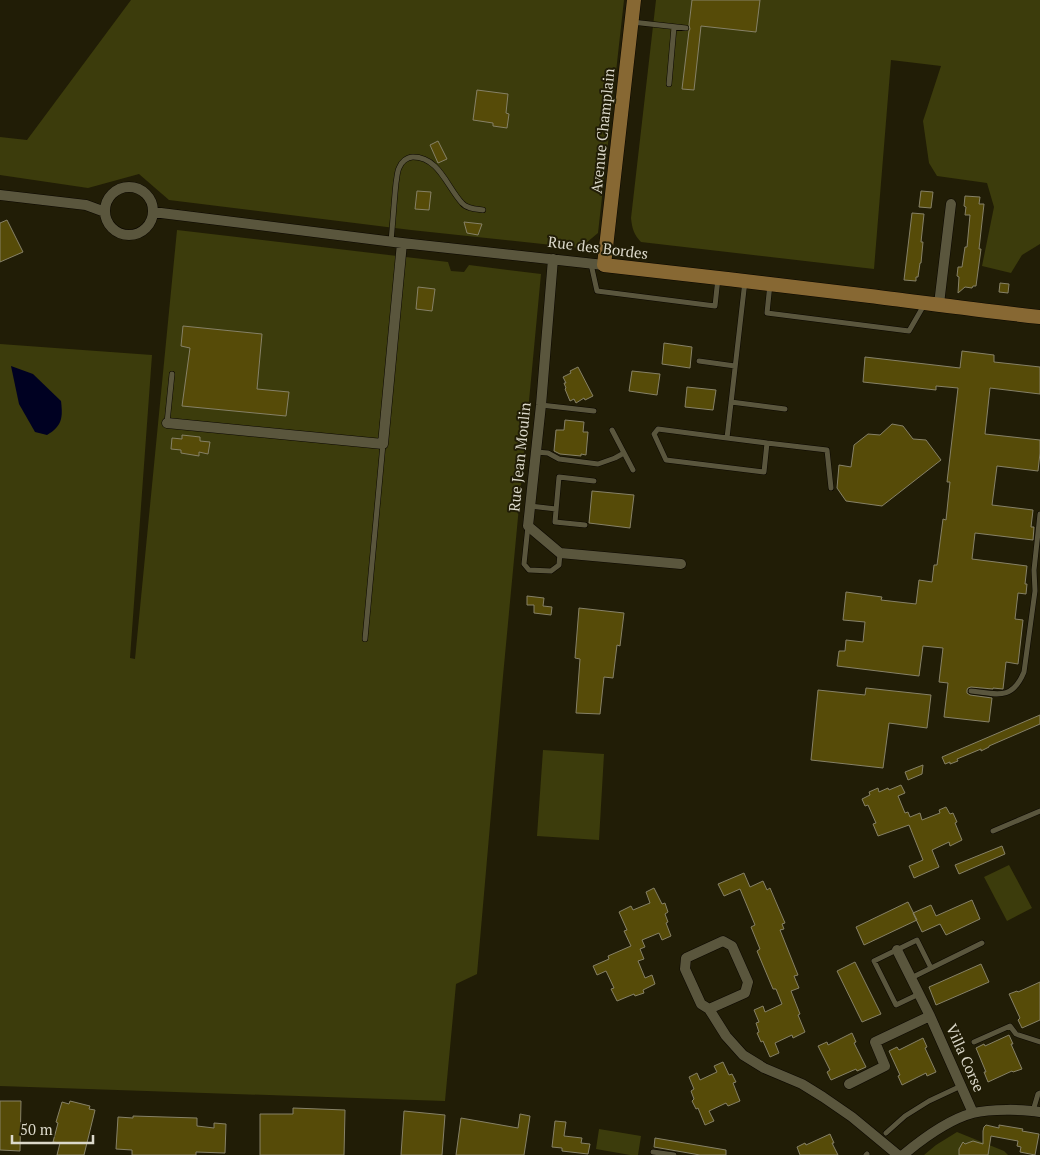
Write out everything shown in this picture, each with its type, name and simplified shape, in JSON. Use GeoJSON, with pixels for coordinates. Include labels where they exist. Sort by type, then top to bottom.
{"type":"FeatureCollection","features":[{"type":"Feature","properties":{"kind":"street","name":"Avenue Champlain"},"geometry":{"type":"LineString","coordinates":[[598,265],[634,0]]}},
{"type":"Feature","properties":{"kind":"street"},"geometry":{"type":"LineString","coordinates":[[129,186],[138,188],[150,198],[153,212],[151,221],[146,228],[130,235],[116,231],[110,226],[106,220],[105,212],[106,203],[110,196],[121,188],[129,186]]}},
{"type":"Feature","properties":{"kind":"street"},"geometry":{"type":"LineString","coordinates":[[0,195],[86,205],[105,212]]}},
{"type":"Feature","properties":{"kind":"street"},"geometry":{"type":"LineString","coordinates":[[932,304],[951,204]]}},
{"type":"Feature","properties":{"kind":"street","name":"Rue des Bordes"},"geometry":{"type":"LineString","coordinates":[[153,212],[402,243],[745,281],[1040,317]]}},
{"type":"Feature","properties":{"kind":"street"},"geometry":{"type":"LineString","coordinates":[[167,423],[383,444],[402,243]]}},
{"type":"Feature","properties":{"kind":"street","name":"Rue Jean Moulin"},"geometry":{"type":"LineString","coordinates":[[553,259],[541,405],[528,526],[560,553]]}},
{"type":"Feature","properties":{"kind":"street"},"geometry":{"type":"LineString","coordinates":[[560,553],[681,564]]}},
{"type":"Feature","properties":{"kind":"street"},"geometry":{"type":"LineString","coordinates":[[709,1009],[744,993],[748,982],[732,946],[723,942],[686,958],[686,968],[701,1004],[709,1009],[726,1036],[743,1054],[764,1068],[802,1084],[823,1097],[852,1117],[898,1155]]}},
{"type":"Feature","properties":{"kind":"street","name":"Villa Corse"},"geometry":{"type":"LineString","coordinates":[[897,950],[930,1016],[973,1113]]}},
{"type":"Feature","properties":{"kind":"street","name":"Villa Corse"},"geometry":{"type":"LineString","coordinates":[[849,1084],[885,1066],[875,1042],[930,1016]]}},
{"type":"Feature","properties":{"kind":"street"},"geometry":{"type":"LineString","coordinates":[[903,1155],[923,1138],[973,1113],[1002,1110],[1036,1111]]}},
{"type":"Feature","properties":{"kind":"lane"},"geometry":{"type":"LineString","coordinates":[[631,22],[686,28]]}},
{"type":"Feature","properties":{"kind":"lane"},"geometry":{"type":"LineString","coordinates":[[668,84],[674,26]]}},
{"type":"Feature","properties":{"kind":"lane"},"geometry":{"type":"LineString","coordinates":[[391,241],[398,168],[411,157],[420,158],[437,167],[462,204],[471,209],[483,210]]}},
{"type":"Feature","properties":{"kind":"lane"},"geometry":{"type":"LineString","coordinates":[[598,265],[597,291],[715,306],[718,278]]}},
{"type":"Feature","properties":{"kind":"lane"},"geometry":{"type":"LineString","coordinates":[[727,438],[745,281]]}},
{"type":"Feature","properties":{"kind":"lane"},"geometry":{"type":"LineString","coordinates":[[770,284],[767,312],[909,331],[932,304]]}},
{"type":"Feature","properties":{"kind":"lane"},"geometry":{"type":"LineString","coordinates":[[700,361],[736,366]]}},
{"type":"Feature","properties":{"kind":"lane"},"geometry":{"type":"LineString","coordinates":[[167,423],[172,374]]}},
{"type":"Feature","properties":{"kind":"lane"},"geometry":{"type":"LineString","coordinates":[[731,402],[784,409]]}},
{"type":"Feature","properties":{"kind":"lane"},"geometry":{"type":"LineString","coordinates":[[541,405],[594,411]]}},
{"type":"Feature","properties":{"kind":"lane"},"geometry":{"type":"LineString","coordinates":[[768,443],[764,472],[666,460],[654,434],[658,429],[827,450],[831,488]]}},
{"type":"Feature","properties":{"kind":"lane"},"geometry":{"type":"LineString","coordinates":[[612,430],[633,470]]}},
{"type":"Feature","properties":{"kind":"lane"},"geometry":{"type":"LineString","coordinates":[[364,639],[383,444]]}},
{"type":"Feature","properties":{"kind":"lane"},"geometry":{"type":"LineString","coordinates":[[536,452],[548,453],[559,459],[598,464],[624,453]]}},
{"type":"Feature","properties":{"kind":"lane"},"geometry":{"type":"LineString","coordinates":[[585,525],[555,522],[559,477],[594,480]]}},
{"type":"Feature","properties":{"kind":"lane"},"geometry":{"type":"LineString","coordinates":[[530,506],[556,509]]}},
{"type":"Feature","properties":{"kind":"lane"},"geometry":{"type":"LineString","coordinates":[[971,691],[1009,693],[1021,681],[1024,672],[1034,591],[1034,570],[1040,514]]}},
{"type":"Feature","properties":{"kind":"lane"},"geometry":{"type":"LineString","coordinates":[[528,526],[524,564],[528,570],[551,571],[559,565],[560,553]]}},
{"type":"Feature","properties":{"kind":"lane"},"geometry":{"type":"LineString","coordinates":[[994,831],[1040,811]]}},
{"type":"Feature","properties":{"kind":"lane"},"geometry":{"type":"LineString","coordinates":[[919,994],[896,1005],[874,961],[917,940],[931,968]]}},
{"type":"Feature","properties":{"kind":"lane"},"geometry":{"type":"LineString","coordinates":[[911,978],[982,943]]}},
{"type":"Feature","properties":{"kind":"lane"},"geometry":{"type":"LineString","coordinates":[[974,1042],[1010,1026],[1016,1034],[1040,1042]]}},
{"type":"Feature","properties":{"kind":"lane"},"geometry":{"type":"LineString","coordinates":[[886,1132],[905,1116],[929,1101],[960,1086]]}},
{"type":"Feature","properties":{"kind":"lane"},"geometry":{"type":"LineString","coordinates":[[1036,1111],[1038,1094],[1040,1093]]}},
{"type":"Feature","properties":{"kind":"lane"},"geometry":{"type":"LineString","coordinates":[[654,1152],[674,1155]]}},
{"type":"Feature","properties":{"kind":"shaded area"},"geometry":{"type":"Polygon","coordinates":[[[131,0],[624,0],[598,233],[580,248],[411,230],[169,200],[139,174],[88,188],[0,175],[0,137],[27,140],[131,0]]]}},
{"type":"Feature","properties":{"kind":"shaded area"},"geometry":{"type":"Polygon","coordinates":[[[656,0],[1040,0],[1040,244],[1022,255],[1011,273],[982,266],[994,207],[987,183],[937,176],[929,163],[923,121],[941,66],[891,60],[874,269],[641,242],[634,231],[631,218],[656,0]]]}},
{"type":"Feature","properties":{"kind":"shaded area"},"geometry":{"type":"Polygon","coordinates":[[[177,230],[448,262],[451,271],[464,272],[469,265],[541,274],[477,974],[456,984],[445,1101],[0,1086],[0,344],[152,355],[130,658],[135,659],[177,230]]]}},
{"type":"Feature","properties":{"kind":"shaded area"},"geometry":{"type":"Polygon","coordinates":[[[543,750],[604,754],[599,840],[537,836],[543,750]]]}},
{"type":"Feature","properties":{"kind":"shaded area"},"geometry":{"type":"Polygon","coordinates":[[[1009,865],[1032,908],[1007,921],[984,877],[1009,865]]]}},
{"type":"Feature","properties":{"kind":"shaded area"},"geometry":{"type":"Polygon","coordinates":[[[599,1129],[641,1136],[638,1155],[596,1149],[599,1129]]]}},
{"type":"Feature","properties":{"kind":"shaded area"},"geometry":{"type":"Polygon","coordinates":[[[957,1132],[1004,1151],[1008,1155],[924,1155],[957,1132]]]}},
{"type":"Feature","properties":{"kind":"water"},"geometry":{"type":"Polygon","coordinates":[[[11,366],[33,374],[61,401],[62,412],[59,425],[47,435],[35,432],[19,404],[11,366]]]}},
{"type":"Feature","properties":{"kind":"building"},"geometry":{"type":"Polygon","coordinates":[[[692,0],[760,0],[756,32],[701,26],[694,90],[682,89],[692,0]]]}},
{"type":"Feature","properties":{"kind":"building"},"geometry":{"type":"Polygon","coordinates":[[[477,90],[508,94],[506,113],[509,114],[507,128],[493,126],[493,123],[473,120],[477,90]]]}},
{"type":"Feature","properties":{"kind":"building"},"geometry":{"type":"Polygon","coordinates":[[[438,141],[447,159],[438,163],[430,145],[438,141]]]}},
{"type":"Feature","properties":{"kind":"building"},"geometry":{"type":"Polygon","coordinates":[[[417,191],[431,192],[429,210],[415,209],[417,191]]]}},
{"type":"Feature","properties":{"kind":"building"},"geometry":{"type":"Polygon","coordinates":[[[921,191],[933,192],[931,208],[919,207],[921,191]]]}},
{"type":"Feature","properties":{"kind":"building"},"geometry":{"type":"Polygon","coordinates":[[[965,196],[980,197],[979,204],[984,204],[979,249],[981,249],[976,286],[972,288],[965,287],[958,293],[958,267],[962,267],[965,247],[967,247],[970,215],[965,215],[965,196]]]}},
{"type":"Feature","properties":{"kind":"building"},"geometry":{"type":"Polygon","coordinates":[[[912,213],[924,214],[921,263],[916,281],[904,280],[912,213]]]}},
{"type":"Feature","properties":{"kind":"building"},"geometry":{"type":"Polygon","coordinates":[[[7,220],[23,252],[0,262],[0,223],[7,220]]]}},
{"type":"Feature","properties":{"kind":"building"},"geometry":{"type":"Polygon","coordinates":[[[464,222],[482,224],[478,235],[467,233],[464,222]]]}},
{"type":"Feature","properties":{"kind":"building"},"geometry":{"type":"Polygon","coordinates":[[[1000,283],[1009,284],[1008,293],[999,292],[1000,283]]]}},
{"type":"Feature","properties":{"kind":"building"},"geometry":{"type":"Polygon","coordinates":[[[418,287],[435,289],[432,311],[416,309],[418,287]]]}},
{"type":"Feature","properties":{"kind":"building"},"geometry":{"type":"Polygon","coordinates":[[[183,326],[262,334],[257,389],[289,392],[286,416],[182,406],[190,348],[181,346],[183,326]]]}},
{"type":"Feature","properties":{"kind":"building"},"geometry":{"type":"Polygon","coordinates":[[[664,343],[692,347],[690,368],[662,364],[664,343]]]}},
{"type":"Feature","properties":{"kind":"building"},"geometry":{"type":"Polygon","coordinates":[[[962,351],[994,355],[994,362],[1040,367],[1040,394],[990,388],[985,434],[1040,440],[1040,453],[1038,471],[997,466],[992,505],[1033,510],[1031,527],[1034,527],[1033,540],[975,533],[972,559],[1027,566],[1026,594],[1018,593],[1015,619],[1023,620],[1018,664],[1006,662],[1003,689],[971,687],[967,690],[967,693],[970,695],[992,698],[989,722],[944,717],[948,683],[939,682],[943,648],[923,646],[919,676],[837,666],[839,651],[845,651],[846,640],[863,642],[865,622],[843,620],[846,592],[882,597],[881,600],[916,604],[919,580],[932,582],[934,565],[937,565],[943,519],[946,520],[950,482],[947,482],[958,388],[936,386],[936,390],[863,382],[865,357],[960,368],[962,351]]]}},
{"type":"Feature","properties":{"kind":"building"},"geometry":{"type":"Polygon","coordinates":[[[578,367],[593,396],[585,400],[584,398],[576,403],[574,399],[570,401],[563,377],[578,367]]]}},
{"type":"Feature","properties":{"kind":"building"},"geometry":{"type":"Polygon","coordinates":[[[632,371],[660,374],[657,395],[629,391],[632,371]]]}},
{"type":"Feature","properties":{"kind":"building"},"geometry":{"type":"Polygon","coordinates":[[[687,387],[716,390],[713,410],[685,407],[687,387]]]}},
{"type":"Feature","properties":{"kind":"building"},"geometry":{"type":"Polygon","coordinates":[[[565,420],[584,422],[583,432],[588,432],[586,455],[560,454],[554,451],[556,430],[564,430],[565,420]]]}},
{"type":"Feature","properties":{"kind":"building"},"geometry":{"type":"Polygon","coordinates":[[[892,424],[903,426],[913,439],[926,440],[941,460],[882,506],[846,501],[837,488],[839,465],[851,467],[854,445],[868,434],[880,435],[892,424]]]}},
{"type":"Feature","properties":{"kind":"building"},"geometry":{"type":"Polygon","coordinates":[[[182,435],[200,437],[200,441],[210,442],[208,454],[199,452],[199,456],[171,449],[172,438],[182,439],[182,435]]]}},
{"type":"Feature","properties":{"kind":"building"},"geometry":{"type":"Polygon","coordinates":[[[592,491],[634,495],[630,528],[589,523],[592,491]]]}},
{"type":"Feature","properties":{"kind":"building"},"geometry":{"type":"Polygon","coordinates":[[[527,596],[544,598],[543,606],[552,607],[551,615],[534,613],[534,605],[527,605],[527,596]]]}},
{"type":"Feature","properties":{"kind":"building"},"geometry":{"type":"Polygon","coordinates":[[[579,608],[624,613],[620,646],[617,645],[613,678],[604,677],[600,714],[576,713],[580,659],[575,658],[579,608]]]}},
{"type":"Feature","properties":{"kind":"building"},"geometry":{"type":"Polygon","coordinates":[[[866,688],[931,695],[927,728],[889,723],[883,768],[811,760],[818,690],[865,695],[866,688]]]}},
{"type":"Feature","properties":{"kind":"building"},"geometry":{"type":"Polygon","coordinates":[[[1040,715],[1040,724],[981,751],[981,749],[957,759],[958,761],[945,764],[942,757],[1040,715]]]}},
{"type":"Feature","properties":{"kind":"building"},"geometry":{"type":"Polygon","coordinates":[[[923,765],[922,774],[908,780],[905,772],[923,765]]]}},
{"type":"Feature","properties":{"kind":"building"},"geometry":{"type":"Polygon","coordinates":[[[901,785],[905,793],[898,796],[905,813],[908,812],[910,817],[920,813],[922,820],[940,813],[939,810],[946,807],[950,814],[953,813],[962,840],[950,846],[949,842],[932,850],[939,867],[914,878],[909,866],[923,860],[909,825],[878,836],[873,824],[876,823],[868,805],[865,806],[862,799],[870,795],[869,792],[878,788],[879,792],[901,785]]]}},
{"type":"Feature","properties":{"kind":"building"},"geometry":{"type":"Polygon","coordinates":[[[1002,846],[1005,854],[959,874],[955,865],[1002,846]]]}},
{"type":"Feature","properties":{"kind":"building"},"geometry":{"type":"Polygon","coordinates":[[[744,873],[750,887],[763,881],[767,890],[770,888],[785,923],[782,924],[784,929],[780,930],[798,975],[794,976],[799,988],[791,991],[805,1032],[793,1038],[792,1035],[775,1043],[779,1053],[770,1057],[757,1033],[759,1032],[756,1023],[759,1022],[754,1010],[763,1006],[765,1012],[782,1004],[776,989],[773,989],[757,951],[760,949],[751,927],[755,925],[740,889],[724,896],[718,884],[744,873]]]}},
{"type":"Feature","properties":{"kind":"building"},"geometry":{"type":"Polygon","coordinates":[[[654,888],[662,904],[665,903],[668,912],[665,914],[668,922],[666,923],[671,936],[662,940],[659,933],[642,940],[645,947],[640,949],[644,959],[638,961],[645,978],[652,975],[655,984],[643,990],[644,993],[635,996],[634,994],[617,1001],[611,989],[614,988],[606,971],[597,975],[593,966],[609,959],[608,956],[631,946],[624,931],[627,930],[619,912],[631,906],[633,910],[650,903],[646,892],[654,888]]]}},
{"type":"Feature","properties":{"kind":"building"},"geometry":{"type":"Polygon","coordinates":[[[972,900],[980,919],[946,935],[940,924],[922,932],[913,913],[931,905],[936,916],[972,900]]]}},
{"type":"Feature","properties":{"kind":"building"},"geometry":{"type":"Polygon","coordinates":[[[908,902],[917,920],[864,945],[856,927],[908,902]]]}},
{"type":"Feature","properties":{"kind":"building"},"geometry":{"type":"Polygon","coordinates":[[[855,962],[881,1014],[862,1022],[837,971],[855,962]]]}},
{"type":"Feature","properties":{"kind":"building"},"geometry":{"type":"Polygon","coordinates":[[[981,964],[989,982],[936,1005],[929,987],[981,964]]]}},
{"type":"Feature","properties":{"kind":"building"},"geometry":{"type":"Polygon","coordinates":[[[1040,982],[1040,1020],[1022,1028],[1018,1020],[1020,1018],[1009,994],[1040,982]]]}},
{"type":"Feature","properties":{"kind":"building"},"geometry":{"type":"Polygon","coordinates":[[[852,1033],[856,1042],[854,1043],[866,1067],[857,1071],[856,1069],[831,1080],[827,1072],[830,1070],[818,1046],[827,1042],[828,1045],[852,1033]]]}},
{"type":"Feature","properties":{"kind":"building"},"geometry":{"type":"Polygon","coordinates":[[[1009,1035],[1022,1069],[1012,1071],[988,1082],[976,1048],[1009,1035]]]}},
{"type":"Feature","properties":{"kind":"building"},"geometry":{"type":"Polygon","coordinates":[[[923,1038],[927,1047],[925,1048],[936,1072],[927,1076],[926,1073],[902,1085],[898,1076],[900,1075],[889,1051],[897,1047],[899,1050],[923,1038]]]}},
{"type":"Feature","properties":{"kind":"building"},"geometry":{"type":"Polygon","coordinates":[[[723,1062],[729,1075],[732,1074],[736,1082],[733,1083],[740,1101],[728,1106],[726,1103],[709,1111],[714,1121],[705,1125],[698,1108],[696,1109],[692,1101],[694,1099],[691,1091],[694,1089],[689,1077],[697,1073],[700,1080],[717,1072],[714,1066],[723,1062]]]}},
{"type":"Feature","properties":{"kind":"building"},"geometry":{"type":"Polygon","coordinates":[[[0,1101],[21,1101],[20,1151],[0,1150],[0,1101]]]}},
{"type":"Feature","properties":{"kind":"building"},"geometry":{"type":"Polygon","coordinates":[[[70,1101],[90,1106],[89,1109],[95,1110],[84,1155],[57,1155],[60,1143],[53,1142],[62,1102],[69,1104],[70,1101]]]}},
{"type":"Feature","properties":{"kind":"building"},"geometry":{"type":"Polygon","coordinates":[[[293,1108],[345,1110],[344,1155],[260,1155],[260,1114],[293,1114],[293,1108]]]}},
{"type":"Feature","properties":{"kind":"building"},"geometry":{"type":"Polygon","coordinates":[[[404,1111],[445,1115],[442,1155],[401,1155],[404,1111]]]}},
{"type":"Feature","properties":{"kind":"building"},"geometry":{"type":"Polygon","coordinates":[[[520,1114],[530,1116],[524,1155],[456,1155],[461,1118],[518,1128],[520,1114]]]}},
{"type":"Feature","properties":{"kind":"building"},"geometry":{"type":"Polygon","coordinates":[[[133,1116],[197,1118],[197,1126],[214,1128],[214,1123],[226,1124],[225,1153],[196,1152],[196,1155],[132,1155],[132,1150],[116,1149],[118,1117],[133,1118],[133,1116]]]}},
{"type":"Feature","properties":{"kind":"building"},"geometry":{"type":"Polygon","coordinates":[[[555,1121],[566,1122],[564,1136],[582,1138],[581,1143],[590,1144],[588,1154],[562,1151],[562,1148],[552,1147],[555,1121]]]}},
{"type":"Feature","properties":{"kind":"building"},"geometry":{"type":"Polygon","coordinates":[[[986,1125],[999,1128],[999,1125],[1023,1129],[1022,1131],[1039,1134],[1035,1155],[1020,1152],[1021,1147],[1017,1146],[1018,1141],[991,1136],[988,1155],[959,1155],[959,1149],[963,1142],[965,1144],[973,1141],[983,1144],[983,1131],[986,1125]]]}},
{"type":"Feature","properties":{"kind":"building"},"geometry":{"type":"Polygon","coordinates":[[[830,1134],[838,1155],[800,1155],[797,1147],[830,1134]]]}},
{"type":"Feature","properties":{"kind":"building"},"geometry":{"type":"Polygon","coordinates":[[[655,1138],[726,1150],[726,1155],[700,1155],[654,1147],[655,1138]]]}}]}
